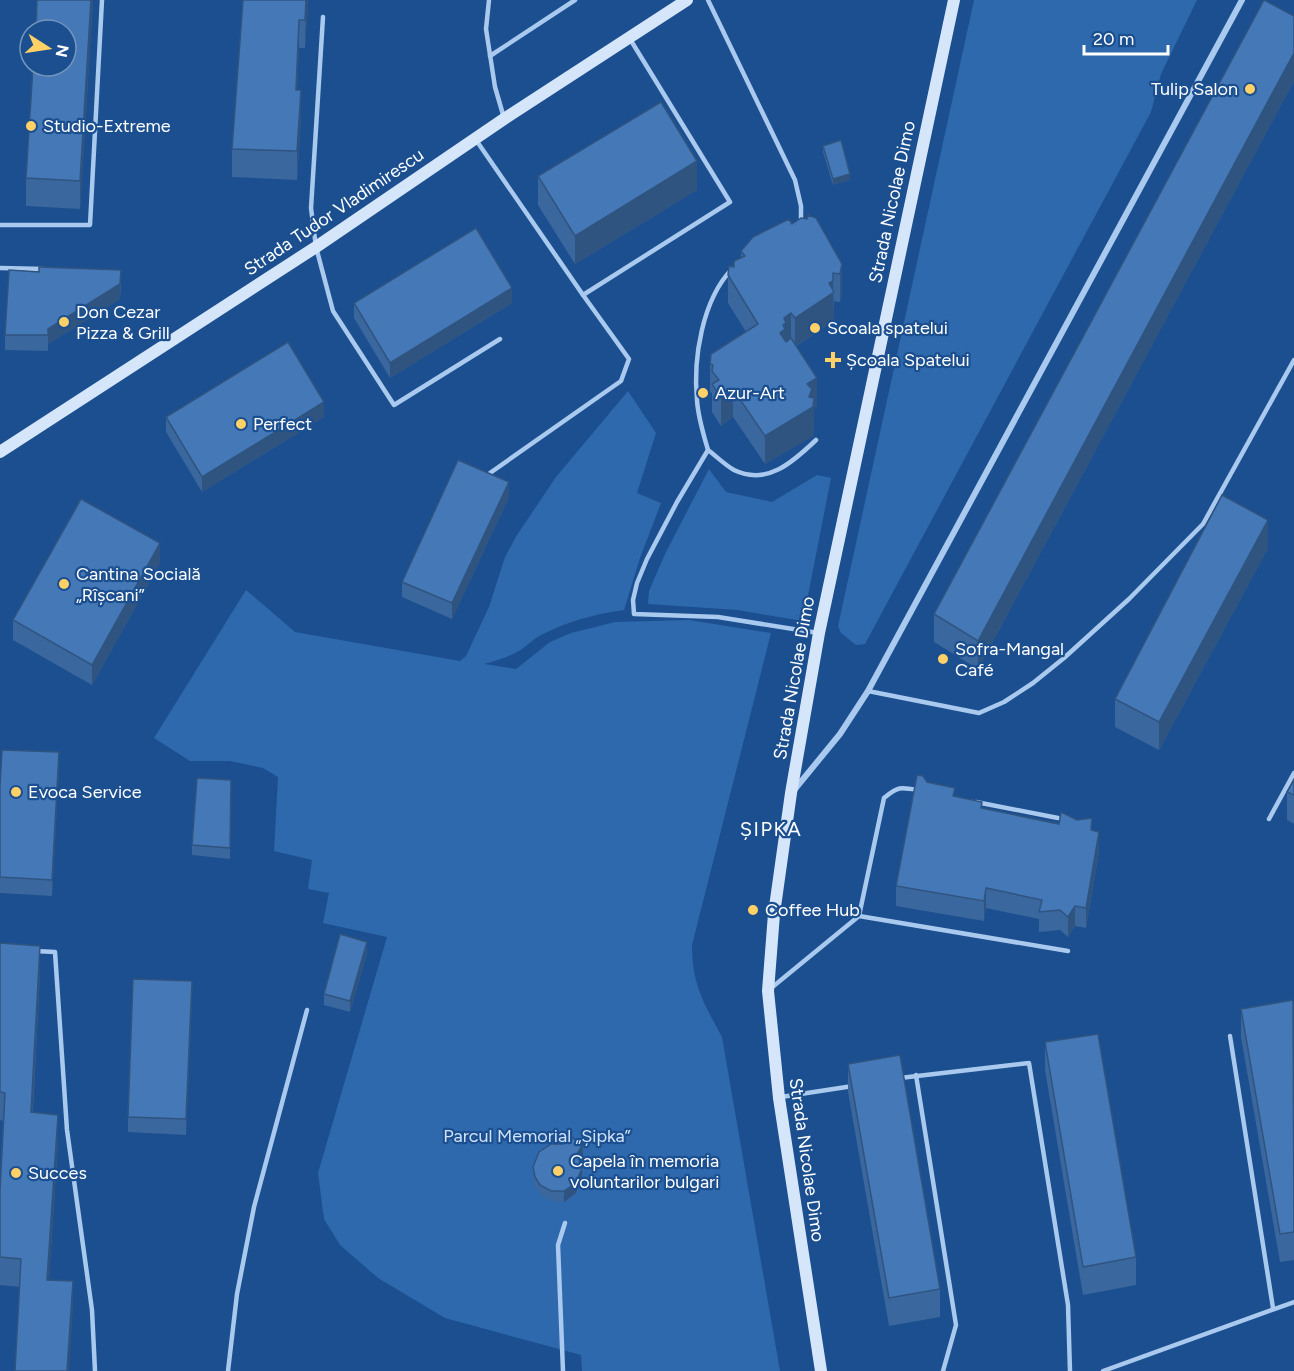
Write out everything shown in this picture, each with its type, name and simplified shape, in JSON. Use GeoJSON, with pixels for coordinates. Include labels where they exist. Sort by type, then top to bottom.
{"type":"FeatureCollection","features":[{"type":"Feature","properties":{"kind":"main road","name":"Strada Tudor Vladimirescu"},"geometry":{"type":"LineString","coordinates":[[0,452],[316,247],[504,119],[687,0]]}},
{"type":"Feature","properties":{"kind":"main road","name":"Strada Nicolae Dimo"},"geometry":{"type":"LineString","coordinates":[[821,1371],[779,1098],[768,991],[774,914],[791,793],[819,633],[954,0]]}},
{"type":"Feature","properties":{"kind":"street"},"geometry":{"type":"LineString","coordinates":[[791,793],[840,734],[868,691],[1242,0]]}},
{"type":"Feature","properties":{"kind":"lane"},"geometry":{"type":"LineString","coordinates":[[0,225],[90,225],[102,0]]}},
{"type":"Feature","properties":{"kind":"lane"},"geometry":{"type":"LineString","coordinates":[[489,0],[486,29],[495,87],[504,119]]}},
{"type":"Feature","properties":{"kind":"lane"},"geometry":{"type":"LineString","coordinates":[[490,56],[575,0]]}},
{"type":"Feature","properties":{"kind":"lane"},"geometry":{"type":"LineString","coordinates":[[708,0],[795,180],[801,206],[801,229]]}},
{"type":"Feature","properties":{"kind":"lane"},"geometry":{"type":"LineString","coordinates":[[323,17],[311,208],[316,247],[333,311],[394,405],[500,339]]}},
{"type":"Feature","properties":{"kind":"lane"},"geometry":{"type":"LineString","coordinates":[[583,295],[730,202],[629,37]]}},
{"type":"Feature","properties":{"kind":"lane"},"geometry":{"type":"LineString","coordinates":[[475,139],[629,359],[621,381],[490,473]]}},
{"type":"Feature","properties":{"kind":"lane"},"geometry":{"type":"LineString","coordinates":[[740,262],[716,290],[705,321],[695,369],[697,402],[708,450],[735,470],[764,476],[783,468],[816,440]]}},
{"type":"Feature","properties":{"kind":"lane"},"geometry":{"type":"LineString","coordinates":[[0,268],[56,270]]}},
{"type":"Feature","properties":{"kind":"lane"},"geometry":{"type":"LineString","coordinates":[[868,691],[979,713],[1004,702],[1034,683],[1121,606],[1203,524],[1294,360]]}},
{"type":"Feature","properties":{"kind":"lane"},"geometry":{"type":"LineString","coordinates":[[708,450],[647,559],[637,583],[633,600],[634,614],[718,617],[819,633]]}},
{"type":"Feature","properties":{"kind":"lane"},"geometry":{"type":"LineString","coordinates":[[1269,819],[1294,773]]}},
{"type":"Feature","properties":{"kind":"lane"},"geometry":{"type":"LineString","coordinates":[[768,991],[860,916],[884,798],[893,790],[902,787],[924,792]]}},
{"type":"Feature","properties":{"kind":"lane"},"geometry":{"type":"LineString","coordinates":[[969,801],[1058,818]]}},
{"type":"Feature","properties":{"kind":"lane"},"geometry":{"type":"LineString","coordinates":[[860,916],[1068,951]]}},
{"type":"Feature","properties":{"kind":"lane"},"geometry":{"type":"LineString","coordinates":[[33,951],[55,952],[67,1131],[92,1310],[95,1371]]}},
{"type":"Feature","properties":{"kind":"lane"},"geometry":{"type":"LineString","coordinates":[[228,1371],[237,1294],[255,1207],[307,1010]]}},
{"type":"Feature","properties":{"kind":"lane"},"geometry":{"type":"LineString","coordinates":[[1230,1036],[1273,1308]]}},
{"type":"Feature","properties":{"kind":"lane"},"geometry":{"type":"LineString","coordinates":[[893,1079],[1029,1063],[1068,1305],[1070,1371]]}},
{"type":"Feature","properties":{"kind":"lane"},"geometry":{"type":"LineString","coordinates":[[916,1075],[956,1325],[943,1371]]}},
{"type":"Feature","properties":{"kind":"lane"},"geometry":{"type":"LineString","coordinates":[[779,1098],[859,1085]]}},
{"type":"Feature","properties":{"kind":"lane"},"geometry":{"type":"LineString","coordinates":[[563,1371],[558,1245],[566,1223]]}},
{"type":"Feature","properties":{"kind":"lane"},"geometry":{"type":"LineString","coordinates":[[1103,1371],[1294,1302]]}},
{"type":"Feature","properties":{"kind":"green space"},"geometry":{"type":"Polygon","coordinates":[[[974,0],[1197,0],[1161,74],[1151,112],[865,644],[856,645],[841,633],[838,626],[974,0]]]}},
{"type":"Feature","properties":{"kind":"green space","name":"Parcul Memorial „Șipka”"},"geometry":{"type":"Polygon","coordinates":[[[628,391],[656,433],[637,493],[661,503],[640,558],[624,610],[592,616],[563,625],[540,636],[515,653],[484,664],[516,669],[550,642],[571,633],[615,622],[689,620],[771,633],[692,945],[697,983],[722,1037],[780,1371],[582,1371],[581,1355],[445,1318],[378,1278],[340,1245],[324,1219],[318,1173],[387,937],[323,923],[329,893],[308,889],[312,860],[274,851],[278,777],[263,768],[230,761],[190,761],[154,738],[246,590],[295,632],[460,661],[466,656],[489,607],[505,557],[517,535],[556,477],[628,391]]]}},
{"type":"Feature","properties":{"kind":"green space"},"geometry":{"type":"Polygon","coordinates":[[[709,469],[726,492],[772,502],[817,475],[831,478],[803,621],[737,610],[648,604],[649,591],[665,554],[709,469]]]}},
{"type":"Feature","properties":{"kind":"building"},"geometry":{"type":"Polygon","coordinates":[[[37,0],[91,0],[80,181],[26,178],[32,78],[78,78],[78,18],[36,18],[37,0]]]}},
{"type":"Feature","properties":{"kind":"building"},"geometry":{"type":"Polygon","coordinates":[[[243,0],[306,0],[305,20],[299,20],[296,90],[301,90],[297,151],[232,149],[243,0]]]}},
{"type":"Feature","properties":{"kind":"building"},"geometry":{"type":"Polygon","coordinates":[[[1264,0],[1294,16],[1294,53],[978,641],[934,614],[1264,0]]]}},
{"type":"Feature","properties":{"kind":"building"},"geometry":{"type":"Polygon","coordinates":[[[661,102],[697,161],[575,236],[538,176],[661,102]]]}},
{"type":"Feature","properties":{"kind":"building"},"geometry":{"type":"Polygon","coordinates":[[[841,140],[850,174],[833,179],[823,146],[841,140]]]}},
{"type":"Feature","properties":{"kind":"building"},"geometry":{"type":"Polygon","coordinates":[[[808,215],[816,218],[842,264],[840,274],[833,273],[833,281],[829,283],[834,292],[795,318],[791,313],[784,318],[785,329],[780,333],[786,342],[791,338],[817,378],[807,384],[812,389],[809,397],[814,398],[813,407],[765,436],[733,389],[721,398],[712,384],[719,380],[712,371],[711,354],[758,324],[728,275],[729,266],[734,267],[734,261],[745,256],[741,251],[753,237],[789,219],[792,224],[801,218],[807,219],[808,215]]]}},
{"type":"Feature","properties":{"kind":"building"},"geometry":{"type":"Polygon","coordinates":[[[476,228],[512,288],[390,363],[354,303],[476,228]]]}},
{"type":"Feature","properties":{"kind":"building"},"geometry":{"type":"Polygon","coordinates":[[[39,267],[121,270],[120,284],[48,329],[48,335],[5,335],[9,270],[39,272],[39,267]]]}},
{"type":"Feature","properties":{"kind":"building"},"geometry":{"type":"Polygon","coordinates":[[[288,342],[324,402],[202,477],[166,417],[288,342]]]}},
{"type":"Feature","properties":{"kind":"building"},"geometry":{"type":"Polygon","coordinates":[[[458,460],[509,482],[452,603],[402,582],[458,460]]]}},
{"type":"Feature","properties":{"kind":"building"},"geometry":{"type":"Polygon","coordinates":[[[1222,495],[1268,520],[1159,722],[1115,699],[1222,495]]]}},
{"type":"Feature","properties":{"kind":"building"},"geometry":{"type":"Polygon","coordinates":[[[81,499],[160,543],[92,665],[13,620],[81,499]]]}},
{"type":"Feature","properties":{"kind":"building"},"geometry":{"type":"Polygon","coordinates":[[[2,750],[59,752],[52,880],[0,877],[2,750]]]}},
{"type":"Feature","properties":{"kind":"building"},"geometry":{"type":"Polygon","coordinates":[[[917,775],[923,776],[927,782],[955,788],[953,796],[982,802],[981,808],[1059,824],[1061,812],[1077,820],[1092,818],[1091,830],[1099,832],[1086,908],[1075,906],[1068,917],[1060,910],[1039,912],[1042,900],[986,888],[984,901],[896,886],[917,775]]]}},
{"type":"Feature","properties":{"kind":"building"},"geometry":{"type":"Polygon","coordinates":[[[197,778],[231,780],[230,848],[192,845],[197,778]]]}},
{"type":"Feature","properties":{"kind":"building"},"geometry":{"type":"Polygon","coordinates":[[[1294,780],[1294,795],[1287,792],[1294,780]]]}},
{"type":"Feature","properties":{"kind":"building"},"geometry":{"type":"Polygon","coordinates":[[[340,934],[367,942],[350,1001],[324,994],[340,934]]]}},
{"type":"Feature","properties":{"kind":"building"},"geometry":{"type":"Polygon","coordinates":[[[0,943],[40,946],[31,1112],[58,1115],[47,1280],[73,1281],[67,1371],[15,1371],[21,1259],[0,1257],[0,1190],[5,1093],[0,1092],[0,943]]]}},
{"type":"Feature","properties":{"kind":"building"},"geometry":{"type":"Polygon","coordinates":[[[133,979],[192,981],[186,1119],[128,1117],[133,979]]]}},
{"type":"Feature","properties":{"kind":"building"},"geometry":{"type":"Polygon","coordinates":[[[1293,1000],[1294,1232],[1280,1234],[1241,1009],[1293,1000]]]}},
{"type":"Feature","properties":{"kind":"building"},"geometry":{"type":"Polygon","coordinates":[[[1098,1034],[1136,1257],[1083,1267],[1045,1042],[1098,1034]]]}},
{"type":"Feature","properties":{"kind":"building"},"geometry":{"type":"Polygon","coordinates":[[[900,1055],[940,1289],[889,1298],[848,1064],[900,1055]]]}},
{"type":"Feature","properties":{"kind":"building","name":"Capela în memoria voluntarilor bulgari"},"geometry":{"type":"Polygon","coordinates":[[[568,1135],[583,1144],[577,1154],[582,1168],[576,1183],[564,1191],[551,1191],[540,1185],[533,1167],[539,1152],[551,1144],[563,1144],[568,1135]]]}},
{"type":"Feature","properties":{"kind":"place","name":"Tulip Salon"},"geometry":{"type":"Point","coordinates":[1250,89]}},
{"type":"Feature","properties":{"kind":"place","name":"Studio-Extreme"},"geometry":{"type":"Point","coordinates":[31,126]}},
{"type":"Feature","properties":{"kind":"place","name":"Don Cezar Pizza & Grill"},"geometry":{"type":"Point","coordinates":[64,322]}},
{"type":"Feature","properties":{"kind":"place","name":"Scoala spatelui"},"geometry":{"type":"Point","coordinates":[815,328]}},
{"type":"Feature","properties":{"kind":"place","name":"Școala Spatelui"},"geometry":{"type":"Point","coordinates":[833,360]}},
{"type":"Feature","properties":{"kind":"place","name":"Azur-Art"},"geometry":{"type":"Point","coordinates":[703,393]}},
{"type":"Feature","properties":{"kind":"place","name":"Perfect"},"geometry":{"type":"Point","coordinates":[241,424]}},
{"type":"Feature","properties":{"kind":"place","name":"Cantina Socială „Rîșcani”"},"geometry":{"type":"Point","coordinates":[64,584]}},
{"type":"Feature","properties":{"kind":"place","name":"Sofra-Mangal Café"},"geometry":{"type":"Point","coordinates":[943,659]}},
{"type":"Feature","properties":{"kind":"place","name":"Evoca Service"},"geometry":{"type":"Point","coordinates":[16,792]}},
{"type":"Feature","properties":{"kind":"place","name":"Coffee Hub"},"geometry":{"type":"Point","coordinates":[753,910]}},
{"type":"Feature","properties":{"kind":"place","name":"Capela în memoria voluntarilor bulgari"},"geometry":{"type":"Point","coordinates":[558,1171]}},
{"type":"Feature","properties":{"kind":"place","name":"Succes"},"geometry":{"type":"Point","coordinates":[16,1173]}},
{"type":"Feature","properties":{"kind":"district","name":"ȘIPKA"},"geometry":{"type":"Point","coordinates":[771,829]}}]}
